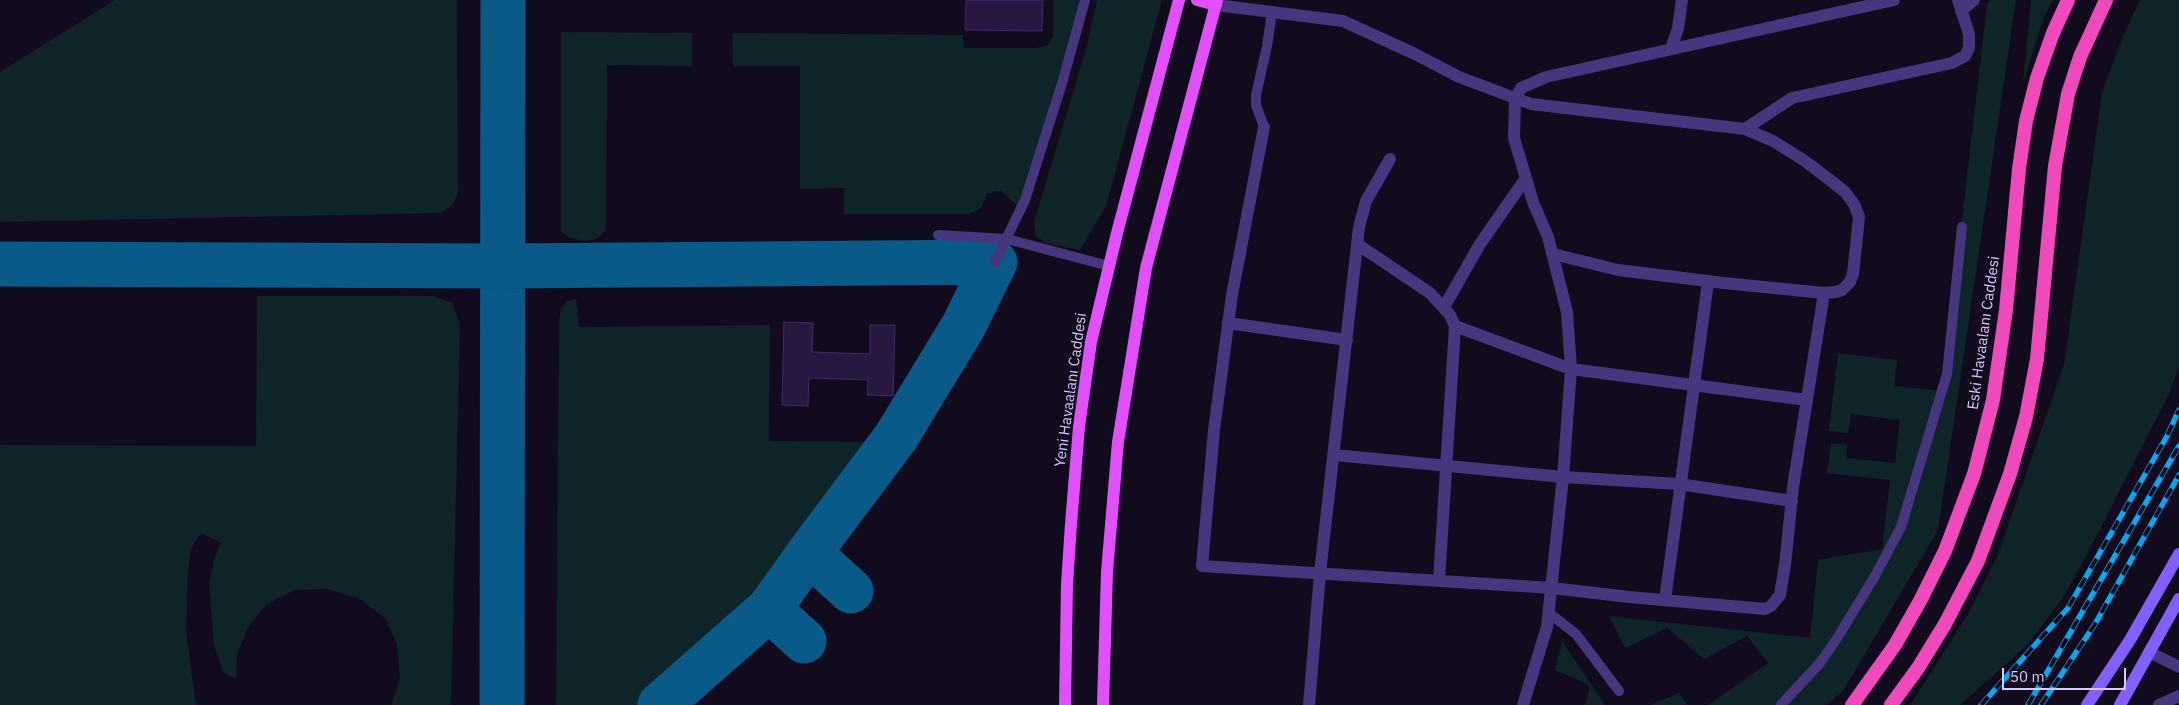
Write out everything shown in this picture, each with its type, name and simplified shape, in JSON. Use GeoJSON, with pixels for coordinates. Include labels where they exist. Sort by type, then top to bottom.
{"type":"FeatureCollection","features":[{"type":"Feature","properties":{"kind":"highway","name":"Eski Havaalanı Caddesi"},"geometry":{"type":"LineString","coordinates":[[1852,705],[1895,645],[1920,601],[1945,551],[1974,474],[1993,400],[2006,310],[2019,169],[2026,121],[2037,78],[2053,33],[2068,0]]}},
{"type":"Feature","properties":{"kind":"highway"},"geometry":{"type":"LineString","coordinates":[[1891,705],[1918,668],[1945,624],[1974,569],[2010,474],[2026,417],[2036,359],[2056,166],[2068,94],[2084,48],[2106,0]]}},
{"type":"Feature","properties":{"kind":"main road","name":"Yeni Havaalanı Caddesi"},"geometry":{"type":"LineString","coordinates":[[1065,705],[1067,584],[1079,427],[1091,342],[1109,266],[1179,0]]}},
{"type":"Feature","properties":{"kind":"main road"},"geometry":{"type":"LineString","coordinates":[[1103,705],[1107,572],[1118,442],[1146,268],[1216,2],[1197,0]]}},
{"type":"Feature","properties":{"kind":"main road"},"geometry":{"type":"LineString","coordinates":[[2087,705],[2130,640],[2179,554]]}},
{"type":"Feature","properties":{"kind":"main road"},"geometry":{"type":"LineString","coordinates":[[2120,705],[2179,599]]}},
{"type":"Feature","properties":{"kind":"main road"},"geometry":{"type":"LineString","coordinates":[[2130,640],[2149,652]]}},
{"type":"Feature","properties":{"kind":"street"},"geometry":{"type":"LineString","coordinates":[[1670,49],[1678,28],[1682,0]]}},
{"type":"Feature","properties":{"kind":"street"},"geometry":{"type":"LineString","coordinates":[[1523,705],[1547,627],[1549,613],[1563,477],[1571,369],[1567,312],[1548,237],[1533,202],[1514,138],[1515,99],[1521,88],[1546,77],[1894,0]]}},
{"type":"Feature","properties":{"kind":"street"},"geometry":{"type":"LineString","coordinates":[[1746,129],[1792,98],[1952,63],[1965,56],[1969,48],[1969,34],[1960,5],[1974,0]]}},
{"type":"Feature","properties":{"kind":"street"},"geometry":{"type":"LineString","coordinates":[[1216,2],[1272,12],[1343,21],[1441,68],[1531,104],[1746,129],[1773,141],[1805,161],[1845,192],[1854,204],[1860,217],[1853,274],[1850,282],[1842,290],[1824,292],[1708,282],[1618,270],[1552,254]]}},
{"type":"Feature","properties":{"kind":"street"},"geometry":{"type":"LineString","coordinates":[[1264,127],[1228,323],[1214,430],[1202,566],[1552,588],[1765,609],[1771,606],[1780,594],[1792,501],[1824,292]]}},
{"type":"Feature","properties":{"kind":"street"},"geometry":{"type":"LineString","coordinates":[[1309,705],[1320,573],[1359,228],[1366,201],[1390,159]]}},
{"type":"Feature","properties":{"kind":"street"},"geometry":{"type":"LineString","coordinates":[[1444,307],[1480,244],[1526,178]]}},
{"type":"Feature","properties":{"kind":"street"},"geometry":{"type":"LineString","coordinates":[[1357,244],[1430,293],[1450,315],[1454,326],[1439,581]]}},
{"type":"Feature","properties":{"kind":"street"},"geometry":{"type":"LineString","coordinates":[[1664,600],[1708,282]]}},
{"type":"Feature","properties":{"kind":"street"},"geometry":{"type":"LineString","coordinates":[[1228,323],[1347,340]]}},
{"type":"Feature","properties":{"kind":"street"},"geometry":{"type":"LineString","coordinates":[[1454,326],[1571,369],[1807,400]]}},
{"type":"Feature","properties":{"kind":"street"},"geometry":{"type":"LineString","coordinates":[[1334,455],[1563,477],[1680,484],[1792,501]]}},
{"type":"Feature","properties":{"kind":"street"},"geometry":{"type":"LineString","coordinates":[[2149,652],[2179,667]]}},
{"type":"Feature","properties":{"kind":"street"},"geometry":{"type":"LineString","coordinates":[[2159,705],[2179,696]]}},
{"type":"Feature","properties":{"kind":"lane"},"geometry":{"type":"LineString","coordinates":[[995,262],[1025,200],[1063,80],[1085,0]]}},
{"type":"Feature","properties":{"kind":"lane"},"geometry":{"type":"LineString","coordinates":[[1264,127],[1256,104],[1256,95],[1267,46],[1272,12]]}},
{"type":"Feature","properties":{"kind":"lane"},"geometry":{"type":"LineString","coordinates":[[1781,705],[1820,663],[1836,640],[1880,568],[1901,527],[1947,374],[1962,227]]}},
{"type":"Feature","properties":{"kind":"lane"},"geometry":{"type":"LineString","coordinates":[[938,236],[1007,239],[1109,266]]}},
{"type":"Feature","properties":{"kind":"lane"},"geometry":{"type":"LineString","coordinates":[[1549,613],[1576,634],[1618,691]]}},
{"type":"Feature","properties":{"kind":"green space"},"geometry":{"type":"Polygon","coordinates":[[[115,0],[457,0],[458,192],[453,205],[440,213],[0,222],[0,72],[115,0]]]}},
{"type":"Feature","properties":{"kind":"green space"},"geometry":{"type":"Polygon","coordinates":[[[1053,0],[1081,0],[1060,75],[1018,206],[1001,191],[996,191],[987,194],[981,208],[969,214],[844,214],[844,188],[800,189],[800,66],[733,66],[732,33],[963,35],[964,48],[1037,48],[1048,45],[1053,35],[1053,0]]]}},
{"type":"Feature","properties":{"kind":"green space"},"geometry":{"type":"Polygon","coordinates":[[[1097,0],[1162,0],[1106,206],[1080,250],[1046,243],[1036,236],[1034,222],[1086,49],[1097,0]]]}},
{"type":"Feature","properties":{"kind":"green space"},"geometry":{"type":"Polygon","coordinates":[[[1990,0],[2016,0],[1938,530],[1843,691],[1826,705],[1708,705],[1768,663],[1747,636],[1704,659],[1667,628],[1625,648],[1609,616],[1810,638],[1818,560],[1882,549],[1890,480],[1827,473],[1831,443],[1847,445],[1846,458],[1895,463],[1900,420],[1851,414],[1848,433],[1829,431],[1838,353],[1897,360],[1894,386],[1942,391],[1987,5],[1990,0]]]}},
{"type":"Feature","properties":{"kind":"green space"},"geometry":{"type":"Polygon","coordinates":[[[2031,0],[2053,0],[2044,17],[2023,83],[2031,0]]]}},
{"type":"Feature","properties":{"kind":"green space"},"geometry":{"type":"Polygon","coordinates":[[[2140,0],[2179,0],[2179,367],[2168,396],[2083,562],[2064,596],[2028,644],[1960,705],[1910,705],[1967,616],[1997,557],[2064,365],[2102,93],[2123,36],[2140,0]]]}},
{"type":"Feature","properties":{"kind":"green space"},"geometry":{"type":"Polygon","coordinates":[[[561,32],[692,33],[692,66],[607,65],[606,231],[596,239],[584,241],[570,238],[561,231],[561,32]]]}},
{"type":"Feature","properties":{"kind":"green space"},"geometry":{"type":"Polygon","coordinates":[[[257,296],[433,296],[452,303],[460,325],[451,705],[391,705],[400,679],[397,644],[385,618],[358,598],[327,589],[294,590],[267,604],[249,626],[237,654],[236,679],[223,672],[214,645],[209,583],[214,559],[221,543],[201,533],[191,549],[188,570],[186,630],[195,699],[198,705],[0,705],[0,445],[256,446],[257,296]]]}},
{"type":"Feature","properties":{"kind":"green space"},"geometry":{"type":"Polygon","coordinates":[[[576,299],[579,327],[770,325],[769,441],[883,442],[775,576],[688,663],[638,705],[556,705],[559,321],[561,309],[567,301],[576,299]]]}},
{"type":"Feature","properties":{"kind":"green space"},"geometry":{"type":"Polygon","coordinates":[[[1562,641],[1605,705],[1585,705],[1590,688],[1587,684],[1555,670],[1562,641]]]}},
{"type":"Feature","properties":{"kind":"green space"},"geometry":{"type":"Polygon","coordinates":[[[1679,693],[1687,705],[1650,705],[1679,693]]]}},
{"type":"Feature","properties":{"kind":"building"},"geometry":{"type":"Polygon","coordinates":[[[966,0],[1043,0],[1042,31],[965,30],[966,0]]]}},
{"type":"Feature","properties":{"kind":"building"},"geometry":{"type":"Polygon","coordinates":[[[784,322],[813,323],[812,352],[870,354],[870,325],[895,325],[893,396],[867,395],[868,380],[809,378],[808,406],[782,405],[784,322]]]}},
{"type":"Feature","properties":{"kind":"taxiway"},"geometry":{"type":"LineString","coordinates":[[502,705],[503,0]]}},
{"type":"Feature","properties":{"kind":"taxiway"},"geometry":{"type":"LineString","coordinates":[[0,264],[503,266],[995,262],[964,325],[896,437],[809,553],[851,591]]}},
{"type":"Feature","properties":{"kind":"taxiway"},"geometry":{"type":"LineString","coordinates":[[804,641],[769,609],[809,553]]}},
{"type":"Feature","properties":{"kind":"taxiway"},"geometry":{"type":"LineString","coordinates":[[660,705],[769,609]]}},
{"type":"Feature","properties":{"kind":"railway"},"geometry":{"type":"LineString","coordinates":[[1981,705],[2068,608],[2167,436],[2179,410]]}},
{"type":"Feature","properties":{"kind":"railway"},"geometry":{"type":"LineString","coordinates":[[2028,705],[2179,446]]}},
{"type":"Feature","properties":{"kind":"railway"},"geometry":{"type":"LineString","coordinates":[[2041,705],[2095,624],[2179,475]]}}]}
